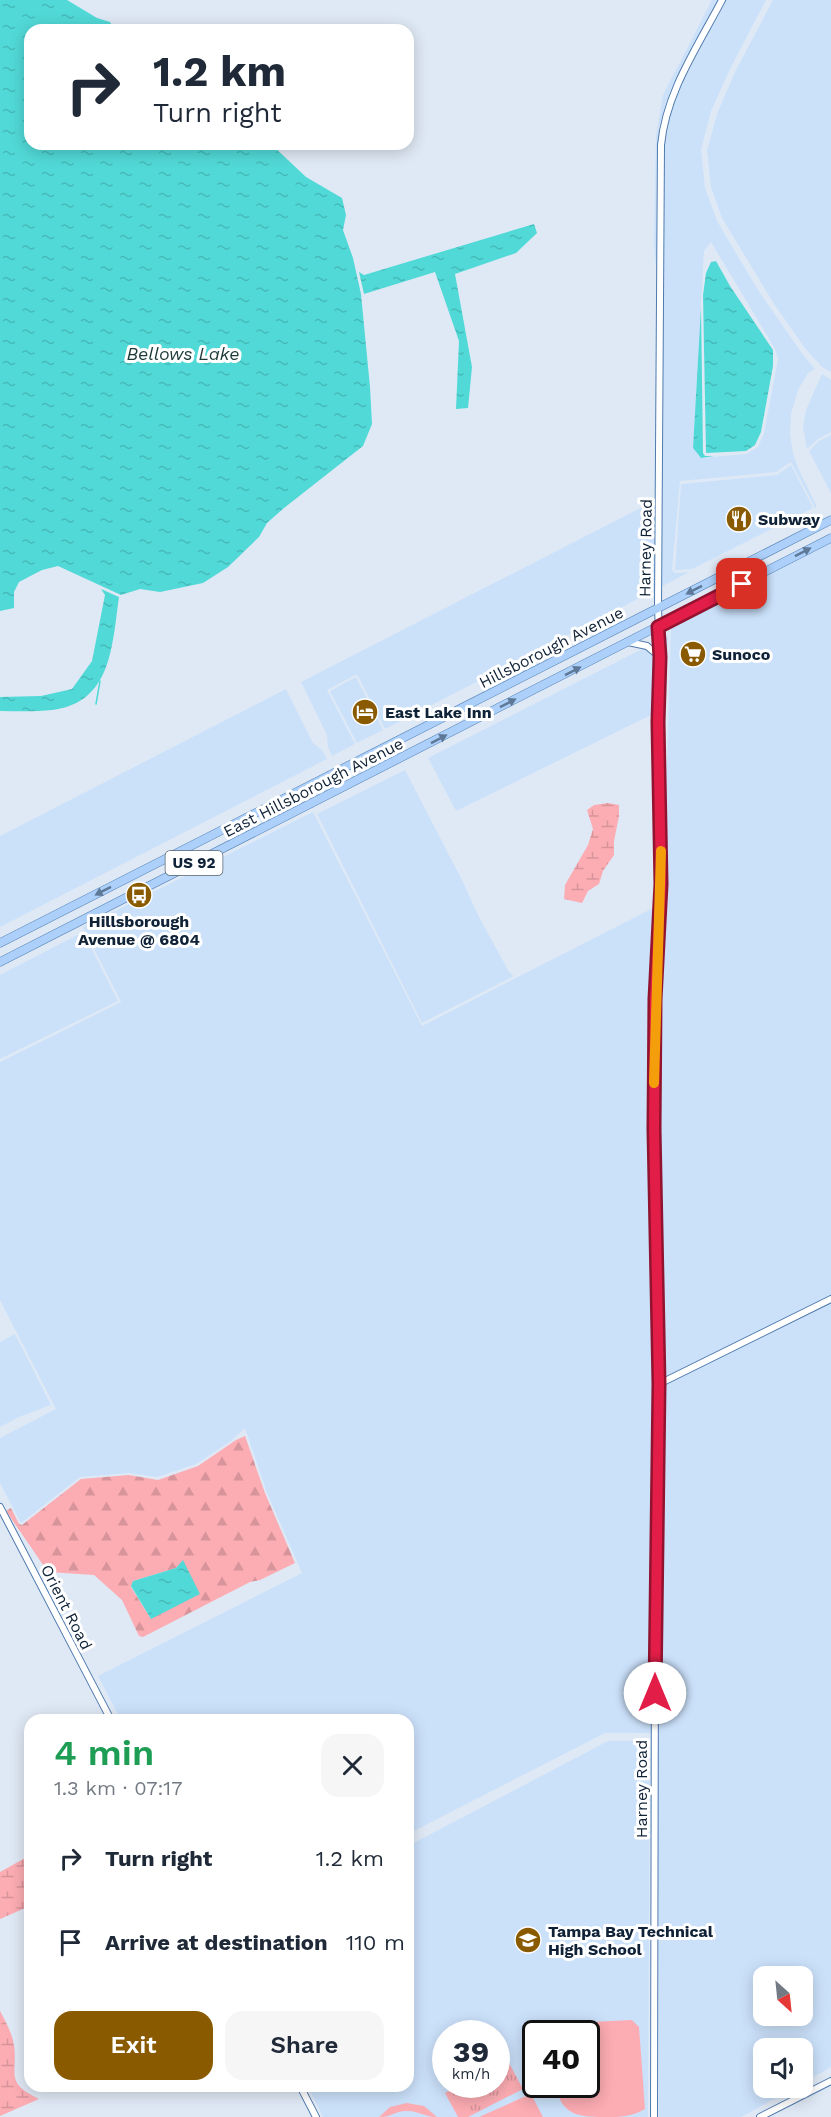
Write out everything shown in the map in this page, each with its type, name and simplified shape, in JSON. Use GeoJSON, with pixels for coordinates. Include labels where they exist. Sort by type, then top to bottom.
{"type":"FeatureCollection","features":[{"type":"Feature","properties":{"kind":"main road","name":"US 92"},"geometry":{"type":"LineString","coordinates":[[658,608],[831,520]]}},
{"type":"Feature","properties":{"kind":"main road","name":"East Hillsborough Avenue"},"geometry":{"type":"LineString","coordinates":[[0,962],[831,538]]}},
{"type":"Feature","properties":{"kind":"main road","name":"Hillsborough Avenue"},"geometry":{"type":"LineString","coordinates":[[456,711],[658,608]]}},
{"type":"Feature","properties":{"kind":"main road","name":"East Hillsborough Avenue"},"geometry":{"type":"LineString","coordinates":[[0,944],[456,711]]}},
{"type":"Feature","properties":{"kind":"main road"},"geometry":{"type":"LineString","coordinates":[[78,904],[86,919]]}},
{"type":"Feature","properties":{"kind":"street","name":"Harney Road"},"geometry":{"type":"LineString","coordinates":[[654,2117],[655,1630],[659,1384],[654,1129],[655,999],[661,884],[658,608],[662,129],[672,96],[722,0]]}},
{"type":"Feature","properties":{"kind":"street"},"geometry":{"type":"LineString","coordinates":[[628,642],[647,646],[660,657]]}},
{"type":"Feature","properties":{"kind":"street"},"geometry":{"type":"LineString","coordinates":[[659,1384],[831,1299]]}},
{"type":"Feature","properties":{"kind":"street","name":"Orient Road"},"geometry":{"type":"LineString","coordinates":[[0,1506],[108,1714]]}},
{"type":"Feature","properties":{"kind":"street"},"geometry":{"type":"LineString","coordinates":[[760,2117],[831,2081]]}},
{"type":"Feature","properties":{"kind":"street"},"geometry":{"type":"LineString","coordinates":[[303,2092],[316,2117]]}},
{"type":"Feature","properties":{"kind":"shaded area"},"geometry":{"type":"Polygon","coordinates":[[[712,0],[718,0],[669,94],[659,127],[657,280],[654,244],[656,136],[663,95],[712,0]]]}},
{"type":"Feature","properties":{"kind":"shaded area"},"geometry":{"type":"Polygon","coordinates":[[[726,0],[766,0],[711,111],[701,150],[705,188],[717,221],[758,290],[815,369],[808,373],[798,390],[791,414],[790,434],[798,468],[817,507],[815,508],[791,462],[776,472],[680,481],[672,570],[675,573],[689,572],[661,587],[665,129],[675,97],[726,0]],[[711,242],[704,251],[693,448],[701,458],[746,454],[758,447],[764,433],[778,359],[775,349],[711,242]]]}},
{"type":"Feature","properties":{"kind":"shaded area"},"geometry":{"type":"Polygon","coordinates":[[[773,0],[831,0],[831,372],[822,367],[805,348],[774,304],[722,218],[711,187],[707,151],[717,114],[735,72],[773,0]]]}},
{"type":"Feature","properties":{"kind":"shaded area"},"geometry":{"type":"Polygon","coordinates":[[[822,374],[831,380],[831,432],[818,439],[807,449],[803,427],[806,410],[822,374]]]}},
{"type":"Feature","properties":{"kind":"shaded area"},"geometry":{"type":"Polygon","coordinates":[[[831,435],[831,493],[809,451],[819,441],[831,435]]]}},
{"type":"Feature","properties":{"kind":"shaded area"},"geometry":{"type":"Polygon","coordinates":[[[791,465],[813,508],[692,569],[675,570],[681,484],[777,475],[791,465]]]}},
{"type":"Feature","properties":{"kind":"shaded area"},"geometry":{"type":"Polygon","coordinates":[[[656,500],[655,590],[385,729],[358,676],[355,675],[327,690],[355,744],[332,756],[328,747],[327,735],[301,682],[656,500]]]}},
{"type":"Feature","properties":{"kind":"shaded area"},"geometry":{"type":"Polygon","coordinates":[[[831,543],[831,2067],[813,2077],[813,2038],[753,2038],[753,2098],[776,2098],[741,2117],[659,2117],[658,1733],[605,1733],[414,1831],[414,1714],[118,1714],[98,1676],[302,1573],[267,1493],[245,1428],[231,1441],[196,1464],[157,1477],[129,1473],[80,1477],[21,1523],[0,1483],[0,1438],[56,1409],[0,1300],[0,1062],[121,1002],[83,927],[313,812],[422,1026],[663,903],[671,625],[831,543]]]}},
{"type":"Feature","properties":{"kind":"shaded area"},"geometry":{"type":"Polygon","coordinates":[[[668,636],[663,798],[658,801],[661,640],[668,636]]]}},
{"type":"Feature","properties":{"kind":"shaded area"},"geometry":{"type":"Polygon","coordinates":[[[644,648],[655,658],[653,714],[456,811],[428,758],[644,648]]]}},
{"type":"Feature","properties":{"kind":"shaded area"},"geometry":{"type":"Polygon","coordinates":[[[356,677],[383,730],[357,743],[330,691],[356,677]]]}},
{"type":"Feature","properties":{"kind":"shaded area"},"geometry":{"type":"Polygon","coordinates":[[[286,689],[313,743],[322,750],[327,759],[0,927],[0,836],[286,689]]]}},
{"type":"Feature","properties":{"kind":"shaded area"},"geometry":{"type":"Polygon","coordinates":[[[405,770],[478,915],[509,972],[514,976],[422,1023],[317,814],[405,770]]]}},
{"type":"Feature","properties":{"kind":"shaded area"},"geometry":{"type":"Polygon","coordinates":[[[83,932],[118,1001],[0,1059],[0,975],[83,932]]]}},
{"type":"Feature","properties":{"kind":"shaded area"},"geometry":{"type":"Polygon","coordinates":[[[15,1334],[51,1405],[0,1427],[0,1342],[15,1334]]]}},
{"type":"Feature","properties":{"kind":"shaded area","name":"Tampa Bay Technical High School"},"geometry":{"type":"Polygon","coordinates":[[[608,1741],[650,1741],[648,2117],[323,2117],[310,2092],[414,2092],[414,1843],[608,1741]]]}},
{"type":"Feature","properties":{"kind":"green space"},"geometry":{"type":"Polygon","coordinates":[[[608,803],[619,805],[614,855],[603,871],[599,884],[588,891],[582,903],[564,899],[565,885],[588,845],[593,829],[587,810],[594,805],[608,803]]]}},
{"type":"Feature","properties":{"kind":"green space"},"geometry":{"type":"Polygon","coordinates":[[[245,1436],[265,1493],[295,1563],[260,1580],[250,1582],[143,1637],[139,1636],[122,1600],[94,1575],[48,1572],[6,1511],[11,1508],[19,1524],[22,1525],[81,1479],[129,1475],[158,1480],[198,1466],[245,1436]],[[184,1561],[176,1568],[133,1581],[131,1587],[151,1619],[184,1561]]]}},
{"type":"Feature","properties":{"kind":"green space"},"geometry":{"type":"Polygon","coordinates":[[[24,1859],[24,1909],[0,1919],[0,1872],[24,1859]]]}},
{"type":"Feature","properties":{"kind":"green space"},"geometry":{"type":"Polygon","coordinates":[[[0,2011],[13,2041],[17,2082],[24,2092],[39,2099],[0,2116],[0,2011]]]}},
{"type":"Feature","properties":{"kind":"green space"},"geometry":{"type":"Polygon","coordinates":[[[632,2020],[639,2027],[645,2109],[630,2115],[594,2117],[578,2115],[562,2103],[560,2098],[600,2098],[600,2022],[632,2020]]]}},
{"type":"Feature","properties":{"kind":"green space"},"geometry":{"type":"Polygon","coordinates":[[[510,2065],[522,2087],[522,2090],[510,2096],[510,2065]]]}},
{"type":"Feature","properties":{"kind":"green space"},"geometry":{"type":"Polygon","coordinates":[[[448,2098],[505,2098],[468,2117],[458,2117],[448,2098]]]}},
{"type":"Feature","properties":{"kind":"green space"},"geometry":{"type":"Polygon","coordinates":[[[522,2098],[533,2098],[543,2117],[479,2117],[522,2098]]]}},
{"type":"Feature","properties":{"kind":"green space"},"geometry":{"type":"Polygon","coordinates":[[[407,2103],[424,2106],[437,2117],[404,2111],[379,2117],[390,2107],[407,2103]]]}},
{"type":"Feature","properties":{"kind":"water","name":"Bellows Lake"},"geometry":{"type":"Polygon","coordinates":[[[0,0],[67,0],[111,24],[24,24],[24,150],[277,150],[306,177],[342,198],[346,215],[343,230],[353,258],[361,294],[372,424],[363,446],[284,508],[267,523],[259,537],[228,567],[203,583],[160,592],[140,589],[121,595],[58,566],[42,570],[19,582],[14,592],[14,608],[0,611],[0,0]]]}},
{"type":"Feature","properties":{"kind":"water"},"geometry":{"type":"Polygon","coordinates":[[[534,224],[537,233],[516,253],[455,274],[472,367],[468,408],[456,409],[459,341],[435,272],[364,294],[359,272],[364,275],[534,224]]]}},
{"type":"Feature","properties":{"kind":"water"},"geometry":{"type":"Polygon","coordinates":[[[716,261],[773,350],[773,366],[761,432],[755,445],[746,451],[706,453],[703,295],[706,273],[711,262],[716,261]]]}},
{"type":"Feature","properties":{"kind":"water"},"geometry":{"type":"Polygon","coordinates":[[[701,307],[703,453],[705,456],[714,456],[701,458],[693,448],[701,307]]]}},
{"type":"Feature","properties":{"kind":"water"},"geometry":{"type":"Polygon","coordinates":[[[101,589],[119,597],[111,652],[98,684],[87,696],[72,705],[46,711],[0,711],[0,697],[41,696],[72,689],[92,661],[105,595],[101,589]]]}},
{"type":"Feature","properties":{"kind":"water"},"geometry":{"type":"Polygon","coordinates":[[[183,1560],[200,1594],[151,1619],[131,1586],[133,1581],[176,1568],[183,1560]]]}},
{"type":"Feature","properties":{"kind":"waterway"},"geometry":{"type":"LineString","coordinates":[[96,704],[100,681]]}},
{"type":"Feature","properties":{"kind":"slow traffic"},"geometry":{"type":"LineString","coordinates":[[654,1083],[661,851]]}},
{"type":"Feature","properties":{"kind":"place","name":"Subway"},"geometry":{"type":"Point","coordinates":[739,519]}},
{"type":"Feature","properties":{"kind":"place","name":"Sunoco"},"geometry":{"type":"Point","coordinates":[693,654]}},
{"type":"Feature","properties":{"kind":"place","name":"East Lake Inn"},"geometry":{"type":"Point","coordinates":[365,712]}},
{"type":"Feature","properties":{"kind":"place","name":"Hillsborough Avenue @ 6804"},"geometry":{"type":"Point","coordinates":[139,895]}},
{"type":"Feature","properties":{"kind":"place","name":"Tampa Bay Technical High School"},"geometry":{"type":"Point","coordinates":[528,1940]}},
{"type":"Feature","properties":{"kind":"route"},"geometry":{"type":"LineString","coordinates":[[655,1693],[659,1384],[654,1129],[655,999],[661,884],[658,627],[742,584]]}}]}
